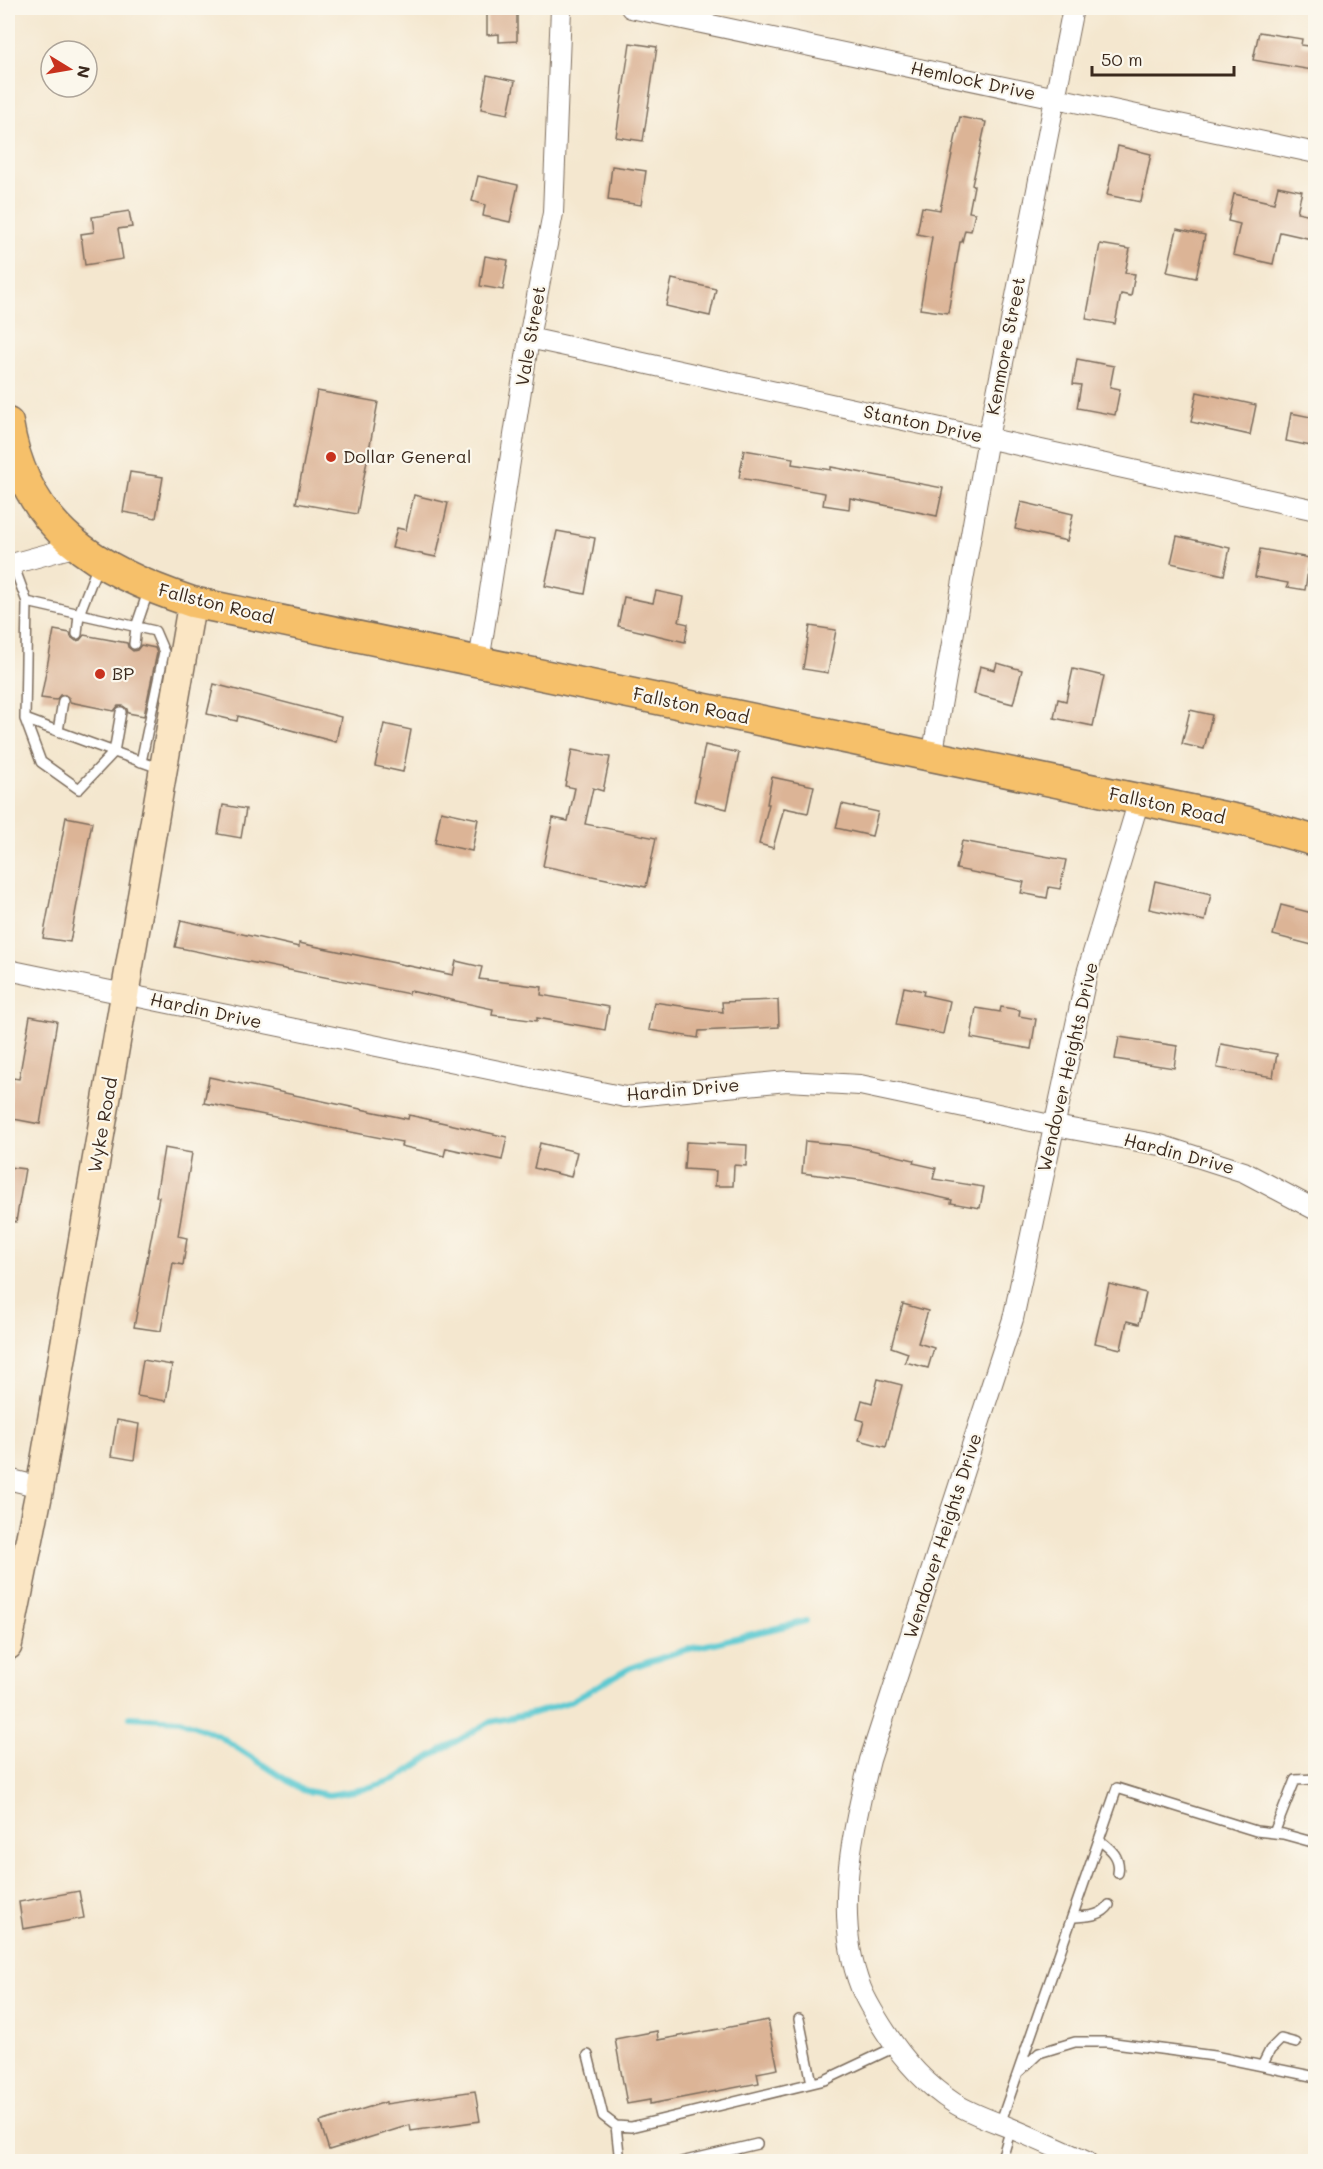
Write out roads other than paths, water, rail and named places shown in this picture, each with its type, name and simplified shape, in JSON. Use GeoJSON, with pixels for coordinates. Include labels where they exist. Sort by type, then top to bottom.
{"type":"FeatureCollection","features":[{"type":"Feature","properties":{"kind":"main road","name":"Fallston Road"},"geometry":{"type":"LineString","coordinates":[[8,423],[15,461],[34,501],[48,518],[88,554],[149,587],[192,602],[1248,822],[1316,841]]}},
{"type":"Feature","properties":{"kind":"main road","name":"Wyke Road"},"geometry":{"type":"LineString","coordinates":[[8,1646],[40,1486],[126,994],[153,766],[168,687],[192,602]]}},
{"type":"Feature","properties":{"kind":"street","name":"Vale Street"},"geometry":{"type":"LineString","coordinates":[[479,662],[530,338],[553,213],[561,8]]}},
{"type":"Feature","properties":{"kind":"street","name":"Hemlock Drive"},"geometry":{"type":"LineString","coordinates":[[631,8],[1316,153]]}},
{"type":"Feature","properties":{"kind":"street","name":"Kenmore Street"},"geometry":{"type":"LineString","coordinates":[[932,757],[988,438],[1073,8]]}},
{"type":"Feature","properties":{"kind":"street","name":"Stanton Drive"},"geometry":{"type":"LineString","coordinates":[[530,338],[1316,510]]}},
{"type":"Feature","properties":{"kind":"street"},"geometry":{"type":"LineString","coordinates":[[10,565],[88,554]]}},
{"type":"Feature","properties":{"kind":"street","name":"Wendover Heights Drive"},"geometry":{"type":"LineString","coordinates":[[1087,2162],[956,2104],[933,2087],[895,2047],[864,1995],[853,1959],[848,1920],[848,1881],[854,1827],[870,1760],[1013,1319],[1087,974],[1139,800]]}},
{"type":"Feature","properties":{"kind":"street","name":"Hardin Drive"},"geometry":{"type":"LineString","coordinates":[[8,970],[626,1097],[788,1081],[860,1084],[1054,1126],[1160,1145],[1244,1172],[1316,1210]]}},
{"type":"Feature","properties":{"kind":"street"},"geometry":{"type":"LineString","coordinates":[[8,1479],[40,1486]]}},
{"type":"Feature","properties":{"kind":"lane"},"geometry":{"type":"LineString","coordinates":[[77,634],[88,554]]}},
{"type":"Feature","properties":{"kind":"lane"},"geometry":{"type":"LineString","coordinates":[[10,565],[27,602],[25,719],[41,762],[79,789],[114,752],[121,712]]}},
{"type":"Feature","properties":{"kind":"lane"},"geometry":{"type":"LineString","coordinates":[[134,644],[136,627],[149,587]]}},
{"type":"Feature","properties":{"kind":"lane"},"geometry":{"type":"LineString","coordinates":[[27,602],[155,631],[164,652],[168,687]]}},
{"type":"Feature","properties":{"kind":"lane"},"geometry":{"type":"LineString","coordinates":[[58,731],[63,701]]}},
{"type":"Feature","properties":{"kind":"lane"},"geometry":{"type":"LineString","coordinates":[[25,719],[153,766]]}},
{"type":"Feature","properties":{"kind":"lane"},"geometry":{"type":"LineString","coordinates":[[1274,1833],[1294,1779],[1316,1779]]}},
{"type":"Feature","properties":{"kind":"lane"},"geometry":{"type":"LineString","coordinates":[[999,2162],[1004,2152],[1006,2126],[1018,2073],[1118,1788],[1256,1831],[1274,1833],[1316,1844]]}},
{"type":"Feature","properties":{"kind":"lane"},"geometry":{"type":"LineString","coordinates":[[1099,1840],[1114,1851],[1119,1866],[1118,1873]]}},
{"type":"Feature","properties":{"kind":"lane"},"geometry":{"type":"LineString","coordinates":[[1072,1917],[1090,1916],[1104,1911],[1109,1905]]}},
{"type":"Feature","properties":{"kind":"lane"},"geometry":{"type":"LineString","coordinates":[[799,2019],[812,2083]]}},
{"type":"Feature","properties":{"kind":"lane"},"geometry":{"type":"LineString","coordinates":[[1262,2067],[1270,2050],[1281,2039],[1296,2043]]}},
{"type":"Feature","properties":{"kind":"lane"},"geometry":{"type":"LineString","coordinates":[[1018,2073],[1039,2054],[1075,2042],[1107,2042],[1214,2056],[1316,2077]]}},
{"type":"Feature","properties":{"kind":"lane"},"geometry":{"type":"LineString","coordinates":[[588,2055],[603,2116],[616,2126],[631,2127],[825,2080],[895,2047]]}},
{"type":"Feature","properties":{"kind":"lane"},"geometry":{"type":"LineString","coordinates":[[616,2126],[620,2162]]}},
{"type":"Feature","properties":{"kind":"lane"},"geometry":{"type":"LineString","coordinates":[[681,2162],[757,2144]]}},
{"type":"Feature","properties":{"kind":"waterway"},"geometry":{"type":"LineString","coordinates":[[130,1717],[180,1720],[219,1736],[302,1790],[329,1795],[364,1789],[398,1778],[490,1722],[534,1713],[569,1702],[630,1668],[681,1651],[806,1621]]}},
{"type":"Feature","properties":{"kind":"place","name":"Dollar General"},"geometry":{"type":"Point","coordinates":[331,457]}},
{"type":"Feature","properties":{"kind":"place","name":"BP"},"geometry":{"type":"Point","coordinates":[100,674]}}]}
